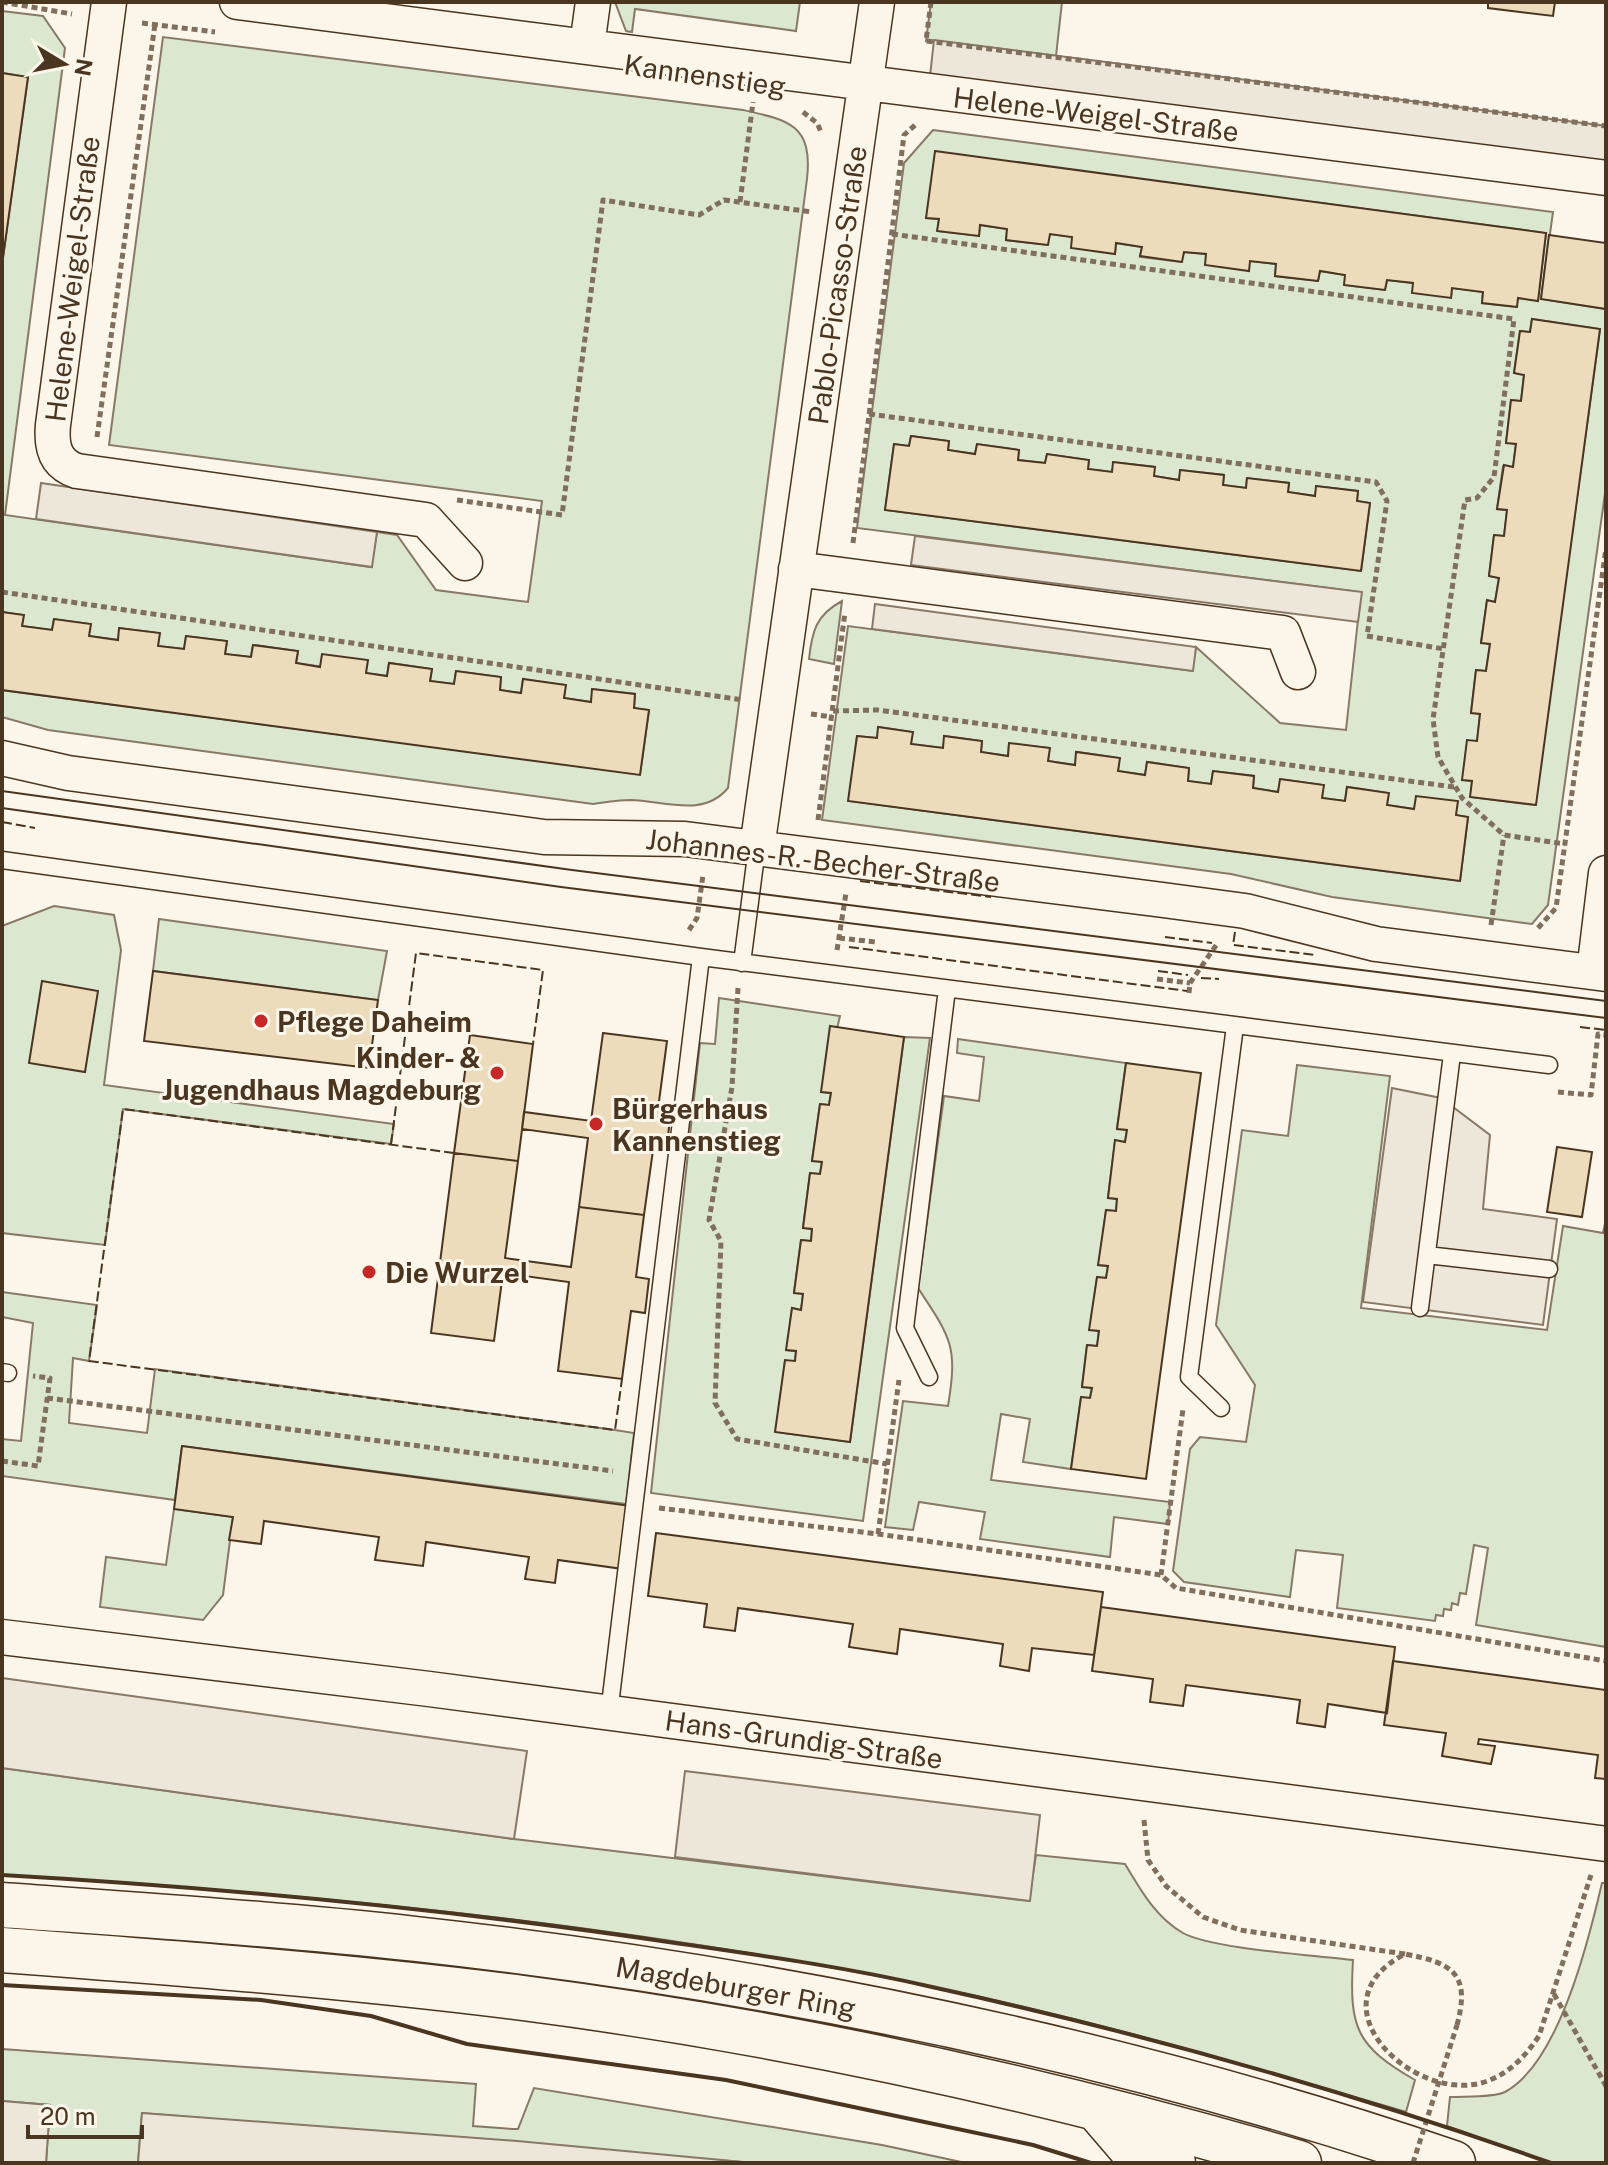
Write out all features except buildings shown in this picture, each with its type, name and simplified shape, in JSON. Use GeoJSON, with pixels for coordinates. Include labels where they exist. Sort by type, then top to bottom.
{"type":"FeatureCollection","features":[{"type":"Feature","properties":{"kind":"highway","name":"Magdeburger Ring"},"geometry":{"type":"LineString","coordinates":[[2,1905],[266,1924],[419,1939],[719,1982],[953,2026],[1113,2063],[1321,2120],[1453,2163]]}},
{"type":"Feature","properties":{"kind":"highway","name":"Magdeburger Ring"},"geometry":{"type":"LineString","coordinates":[[2,1950],[257,1970],[525,1999],[840,2050],[1095,2106],[1299,2163]]}},
{"type":"Feature","properties":{"kind":"highway"},"geometry":{"type":"LineString","coordinates":[[1095,2106],[1129,2146],[1173,2163]]}},
{"type":"Feature","properties":{"kind":"street","name":"Helene-Weigel-Straße"},"geometry":{"type":"LineString","coordinates":[[237,2],[1606,178]]}},
{"type":"Feature","properties":{"kind":"street"},"geometry":{"type":"LineString","coordinates":[[587,46],[593,2]]}},
{"type":"Feature","properties":{"kind":"street","name":"Pablo-Picasso-Straße"},"geometry":{"type":"LineString","coordinates":[[757,848],[877,2]]}},
{"type":"Feature","properties":{"kind":"street","name":"Helene-Weigel-Straße"},"geometry":{"type":"LineString","coordinates":[[108,10],[53,425],[53,446],[58,459],[77,471],[426,520],[465,563]]}},
{"type":"Feature","properties":{"kind":"street"},"geometry":{"type":"LineString","coordinates":[[796,569],[1283,633],[1298,672]]}},
{"type":"Feature","properties":{"kind":"street","name":"Johannes-R.-Becher-Straße"},"geometry":{"type":"LineString","coordinates":[[2,758],[68,773],[544,837],[685,839],[1227,909],[1376,944],[1600,973],[1606,873]]}},
{"type":"Feature","properties":{"kind":"street","name":"Hans-Grundig-Straße"},"geometry":{"type":"LineString","coordinates":[[2,1637],[1604,1843]]}},
{"type":"Feature","properties":{"kind":"lane"},"geometry":{"type":"LineString","coordinates":[[742,963],[757,848]]}},
{"type":"Feature","properties":{"kind":"lane"},"geometry":{"type":"LineString","coordinates":[[2,860],[742,963],[1549,1065]]}},
{"type":"Feature","properties":{"kind":"lane"},"geometry":{"type":"LineString","coordinates":[[609,1713],[701,957]]}},
{"type":"Feature","properties":{"kind":"lane"},"geometry":{"type":"LineString","coordinates":[[929,1377],[905,1328],[947,989]]}},
{"type":"Feature","properties":{"kind":"lane"},"geometry":{"type":"LineString","coordinates":[[1221,1408],[1189,1377],[1235,1026]]}},
{"type":"Feature","properties":{"kind":"lane"},"geometry":{"type":"LineString","coordinates":[[1420,1308],[1452,1054]]}},
{"type":"Feature","properties":{"kind":"lane"},"geometry":{"type":"LineString","coordinates":[[1427,1255],[1549,1269]]}},
{"type":"Feature","properties":{"kind":"path"},"geometry":{"type":"LineString","coordinates":[[2,2],[108,10],[155,24],[219,32]]}},
{"type":"Feature","properties":{"kind":"path"},"geometry":{"type":"LineString","coordinates":[[931,2],[926,41],[1606,126]]}},
{"type":"Feature","properties":{"kind":"path"},"geometry":{"type":"LineString","coordinates":[[95,449],[155,24]]}},
{"type":"Feature","properties":{"kind":"path","name":"Kannenstieg"},"geometry":{"type":"LineString","coordinates":[[738,99],[766,102]]}},
{"type":"Feature","properties":{"kind":"path"},"geometry":{"type":"LineString","coordinates":[[740,202],[753,101]]}},
{"type":"Feature","properties":{"kind":"path","name":"Kannenstieg"},"geometry":{"type":"LineString","coordinates":[[791,106],[817,123],[824,147]]}},
{"type":"Feature","properties":{"kind":"path"},"geometry":{"type":"LineString","coordinates":[[851,556],[904,135],[920,119]]}},
{"type":"Feature","properties":{"kind":"path"},"geometry":{"type":"LineString","coordinates":[[449,499],[562,515],[603,200],[699,215],[724,200],[817,213],[819,199]]}},
{"type":"Feature","properties":{"kind":"path"},"geometry":{"type":"LineString","coordinates":[[892,234],[1514,319],[1494,477],[1477,498],[1465,500],[1433,719],[1438,757],[1462,798],[1504,835],[1565,844]]}},
{"type":"Feature","properties":{"kind":"path"},"geometry":{"type":"LineString","coordinates":[[869,414],[1376,482],[1387,501],[1367,636],[1444,649]]}},
{"type":"Feature","properties":{"kind":"path"},"geometry":{"type":"LineString","coordinates":[[1534,932],[1556,908],[1606,548]]}},
{"type":"Feature","properties":{"kind":"path"},"geometry":{"type":"LineString","coordinates":[[2,592],[776,706]]}},
{"type":"Feature","properties":{"kind":"path"},"geometry":{"type":"LineString","coordinates":[[816,829],[845,610]]}},
{"type":"Feature","properties":{"kind":"path"},"geometry":{"type":"LineString","coordinates":[[833,711],[878,710],[1455,787]]}},
{"type":"Feature","properties":{"kind":"path"},"geometry":{"type":"LineString","coordinates":[[1491,927],[1504,835]]}},
{"type":"Feature","properties":{"kind":"path"},"geometry":{"type":"LineString","coordinates":[[682,955],[684,938],[697,918],[704,870],[682,868],[685,839]]}},
{"type":"Feature","properties":{"kind":"path"},"geometry":{"type":"LineString","coordinates":[[833,975],[850,861]]}},
{"type":"Feature","properties":{"kind":"path"},"geometry":{"type":"LineString","coordinates":[[1186,1021],[1190,983],[1223,936],[1227,909]]}},
{"type":"Feature","properties":{"kind":"path"},"geometry":{"type":"LineString","coordinates":[[1476,925],[1502,929]]}},
{"type":"Feature","properties":{"kind":"path"},"geometry":{"type":"LineString","coordinates":[[839,938],[876,942]]}},
{"type":"Feature","properties":{"kind":"path"},"geometry":{"type":"LineString","coordinates":[[1157,979],[1190,983]]}},
{"type":"Feature","properties":{"kind":"path"},"geometry":{"type":"LineString","coordinates":[[739,987],[732,1087],[709,1220],[721,1241],[715,1403],[737,1439],[887,1464]]}},
{"type":"Feature","properties":{"kind":"path"},"geometry":{"type":"LineString","coordinates":[[878,1534],[905,1328]]}},
{"type":"Feature","properties":{"kind":"path"},"geometry":{"type":"LineString","coordinates":[[2,1461],[38,1466],[50,1378],[5,1373]]}},
{"type":"Feature","properties":{"kind":"path"},"geometry":{"type":"LineString","coordinates":[[1161,1575],[1189,1377]]}},
{"type":"Feature","properties":{"kind":"path"},"geometry":{"type":"LineString","coordinates":[[47,1398],[637,1474]]}},
{"type":"Feature","properties":{"kind":"path"},"geometry":{"type":"LineString","coordinates":[[634,1505],[878,1534],[1161,1575],[1176,1588],[1606,1661]]}},
{"type":"Feature","properties":{"kind":"path"},"geometry":{"type":"LineString","coordinates":[[1145,1783],[1143,1840],[1148,1860],[1166,1886],[1203,1917],[1240,1930],[1405,1954],[1441,1962],[1454,1972],[1463,1995],[1457,2025],[1413,2163]]}},
{"type":"Feature","properties":{"kind":"path"},"geometry":{"type":"LineString","coordinates":[[1405,1954],[1382,1968],[1369,1985],[1367,2022],[1378,2041],[1393,2056],[1417,2072],[1463,2085],[1487,2082],[1514,2066],[1539,2036],[1604,1843]]}},
{"type":"Feature","properties":{"kind":"path"},"geometry":{"type":"LineString","coordinates":[[1554,1994],[1606,2086]]}},
{"type":"Feature","properties":{"kind":"green space"},"geometry":{"type":"Polygon","coordinates":[[[615,2],[800,2],[796,31],[635,9],[632,32],[626,31],[615,2]]]}},
{"type":"Feature","properties":{"kind":"green space"},"geometry":{"type":"Polygon","coordinates":[[[931,2],[1062,2],[1056,56],[926,41],[931,2]]]}},
{"type":"Feature","properties":{"kind":"green space"},"geometry":{"type":"Polygon","coordinates":[[[2,11],[43,16],[65,48],[5,515],[371,567],[377,532],[397,535],[436,590],[528,602],[542,501],[109,445],[163,37],[743,110],[785,122],[802,136],[808,161],[807,179],[728,788],[707,803],[695,805],[631,800],[593,804],[48,730],[2,717],[2,690],[640,774],[649,710],[634,708],[635,694],[593,689],[591,702],[564,698],[565,685],[523,680],[521,693],[500,690],[501,677],[456,671],[454,684],[430,681],[432,669],[389,663],[387,676],[296,663],[298,651],[253,645],[251,657],[225,654],[227,641],[186,636],[184,649],[158,646],[159,633],[120,628],[118,640],[89,636],[90,624],[54,619],[52,630],[22,626],[23,615],[2,612],[2,264],[28,77],[2,73],[2,11]]]}},
{"type":"Feature","properties":{"kind":"green space"},"geometry":{"type":"Polygon","coordinates":[[[933,130],[1553,212],[1541,299],[1606,309],[1606,486],[1548,905],[1532,924],[1332,897],[1231,874],[822,820],[848,626],[1192,671],[1196,647],[1280,723],[1346,730],[1361,592],[857,528],[904,163],[933,130]],[[1313,202],[927,218],[939,219],[938,231],[979,236],[980,225],[1007,229],[1006,240],[1047,245],[1050,234],[1072,237],[1115,253],[1116,243],[1142,247],[1140,257],[1181,262],[1184,252],[1206,254],[1206,265],[1250,261],[1276,264],[1275,276],[1318,281],[1320,271],[1345,275],[1345,285],[1385,290],[1387,280],[1413,283],[1451,297],[1452,288],[1483,292],[1482,303],[1516,307],[1518,298],[1538,300],[1546,233],[1313,202]],[[1532,319],[1530,332],[1520,331],[1514,373],[1524,375],[1521,401],[1511,400],[1506,442],[1516,444],[1513,467],[1503,466],[1497,509],[1507,510],[1504,536],[1494,535],[1489,576],[1499,578],[1495,602],[1487,601],[1481,642],[1490,644],[1486,671],[1476,670],[1471,712],[1480,714],[1477,741],[1463,780],[1472,781],[1471,797],[1535,805],[1600,329],[1532,319]],[[911,436],[909,446],[894,444],[885,510],[1361,571],[1370,503],[1357,501],[1358,491],[1317,486],[1315,496],[1288,492],[1289,483],[1247,478],[1246,488],[1223,485],[1224,475],[1181,470],[1179,480],[1154,476],[1154,467],[1114,462],[1112,472],[1088,469],[1089,460],[1047,454],[1045,463],[1018,460],[1019,450],[977,444],[975,454],[948,450],[949,441],[911,436]],[[879,727],[877,738],[857,736],[849,801],[1460,881],[1468,817],[1387,805],[1388,793],[1347,787],[1345,801],[1322,798],[1323,785],[1281,779],[1278,792],[1253,788],[1254,776],[1213,771],[1211,784],[1188,781],[1189,768],[1147,762],[1145,775],[1118,771],[1119,758],[1077,752],[1075,765],[1048,761],[1049,748],[1009,744],[1008,756],[981,752],[982,741],[945,736],[943,748],[911,744],[912,732],[879,727]]]}},
{"type":"Feature","properties":{"kind":"green space"},"geometry":{"type":"Polygon","coordinates":[[[842,601],[834,664],[809,659],[817,625],[826,612],[842,601]]]}},
{"type":"Feature","properties":{"kind":"green space"},"geometry":{"type":"Polygon","coordinates":[[[54,906],[114,915],[121,950],[104,1085],[394,1124],[391,1144],[123,1109],[105,1245],[2,1233],[2,926],[54,906]]]}},
{"type":"Feature","properties":{"kind":"green space"},"geometry":{"type":"Polygon","coordinates":[[[159,919],[387,951],[378,1000],[153,971],[159,919]]]}},
{"type":"Feature","properties":{"kind":"green space"},"geometry":{"type":"Polygon","coordinates":[[[719,998],[840,1016],[822,1092],[831,1093],[829,1105],[820,1104],[812,1160],[822,1162],[820,1174],[810,1173],[803,1227],[812,1229],[811,1241],[801,1240],[794,1292],[803,1294],[801,1310],[792,1308],[787,1350],[796,1351],[795,1361],[785,1361],[776,1432],[850,1442],[904,1037],[930,1038],[863,1521],[651,1493],[700,1043],[715,1044],[719,998]]]}},
{"type":"Feature","properties":{"kind":"green space"},"geometry":{"type":"Polygon","coordinates":[[[958,1039],[1126,1063],[1117,1128],[1127,1130],[1125,1142],[1115,1141],[1108,1197],[1117,1199],[1116,1211],[1106,1210],[1099,1265],[1108,1266],[1106,1278],[1097,1277],[1090,1329],[1099,1331],[1097,1346],[1087,1345],[1082,1386],[1092,1388],[1090,1398],[1081,1397],[1071,1469],[1023,1462],[1030,1419],[1001,1414],[991,1480],[1170,1502],[1168,1524],[1114,1517],[1110,1557],[980,1539],[985,1512],[919,1502],[913,1530],[885,1527],[903,1401],[948,1406],[951,1386],[952,1355],[945,1331],[918,1288],[944,1096],[979,1101],[984,1057],[957,1053],[958,1039]]]}},
{"type":"Feature","properties":{"kind":"green space"},"geometry":{"type":"Polygon","coordinates":[[[1297,1065],[1390,1076],[1361,1308],[1547,1330],[1563,1226],[1603,1233],[1606,1219],[1606,1647],[1476,1625],[1488,1548],[1474,1545],[1466,1594],[1460,1593],[1458,1605],[1452,1603],[1451,1610],[1444,1609],[1443,1616],[1436,1615],[1435,1621],[1337,1608],[1343,1555],[1296,1550],[1290,1597],[1184,1582],[1173,1571],[1190,1449],[1200,1437],[1246,1442],[1255,1385],[1216,1325],[1242,1130],[1288,1136],[1297,1065]]]}},
{"type":"Feature","properties":{"kind":"green space"},"geometry":{"type":"Polygon","coordinates":[[[2,1292],[97,1305],[89,1361],[73,1358],[69,1423],[147,1433],[155,1369],[615,1430],[634,1433],[626,1504],[182,1446],[175,1500],[2,1476],[2,1439],[21,1441],[33,1323],[2,1317],[2,1292]]]}},
{"type":"Feature","properties":{"kind":"green space"},"geometry":{"type":"Polygon","coordinates":[[[174,1509],[233,1517],[223,1595],[203,1620],[100,1607],[106,1557],[166,1565],[174,1509]]]}},
{"type":"Feature","properties":{"kind":"green space"},"geometry":{"type":"Polygon","coordinates":[[[2,1768],[514,1839],[1029,1901],[1036,1855],[1125,1864],[1157,1911],[1173,1927],[1197,1939],[1353,1960],[1353,2003],[1360,2033],[1380,2056],[1415,2080],[1406,2112],[1048,2013],[814,1964],[583,1928],[467,1914],[234,1891],[2,1875],[2,1768]]]}},
{"type":"Feature","properties":{"kind":"green space"},"geometry":{"type":"Polygon","coordinates":[[[1602,1883],[1606,1883],[1606,2163],[1550,2163],[1447,2126],[1450,2097],[1505,2092],[1524,2077],[1541,2055],[1569,1998],[1602,1883]]]}},
{"type":"Feature","properties":{"kind":"green space"},"geometry":{"type":"Polygon","coordinates":[[[2,2049],[476,2084],[473,2126],[512,2129],[518,2129],[534,2088],[882,2145],[966,2163],[754,2163],[142,2113],[138,2163],[46,2163],[50,2105],[2,2101],[2,2049]]]}},
{"type":"Feature","properties":{"kind":"shaded area"},"geometry":{"type":"Polygon","coordinates":[[[934,40],[1606,126],[1606,163],[930,76],[934,40]]]}},
{"type":"Feature","properties":{"kind":"shaded area"},"geometry":{"type":"Polygon","coordinates":[[[41,483],[377,532],[372,567],[36,519],[41,483]]]}},
{"type":"Feature","properties":{"kind":"shaded area"},"geometry":{"type":"Polygon","coordinates":[[[915,536],[1362,592],[1358,622],[911,565],[915,536]]]}},
{"type":"Feature","properties":{"kind":"shaded area"},"geometry":{"type":"Polygon","coordinates":[[[875,604],[1196,647],[1193,671],[872,629],[875,604]]]}},
{"type":"Feature","properties":{"kind":"shaded area"},"geometry":{"type":"Polygon","coordinates":[[[1392,1088],[1441,1098],[1490,1135],[1483,1209],[1557,1219],[1543,1325],[1363,1302],[1392,1088]]]}},
{"type":"Feature","properties":{"kind":"shaded area"},"geometry":{"type":"Polygon","coordinates":[[[2,1678],[527,1751],[514,1839],[2,1768],[2,1678]]]}},
{"type":"Feature","properties":{"kind":"shaded area"},"geometry":{"type":"Polygon","coordinates":[[[685,1771],[1040,1815],[1030,1901],[675,1857],[685,1771]]]}},
{"type":"Feature","properties":{"kind":"shaded area"},"geometry":{"type":"Polygon","coordinates":[[[2,2101],[50,2105],[46,2163],[2,2163],[2,2101]]]}},
{"type":"Feature","properties":{"kind":"shaded area"},"geometry":{"type":"Polygon","coordinates":[[[142,2113],[517,2141],[754,2163],[138,2163],[142,2113]]]}},
{"type":"Feature","properties":{"kind":"tram line"},"geometry":{"type":"LineString","coordinates":[[2,791],[572,870],[1606,1001]]}},
{"type":"Feature","properties":{"kind":"tram line"},"geometry":{"type":"LineString","coordinates":[[2,808],[561,887],[1606,1018]]}},
{"type":"Feature","properties":{"kind":"fence"},"geometry":{"type":"LineString","coordinates":[[2,822],[35,828]]}},
{"type":"Feature","properties":{"kind":"fence"},"geometry":{"type":"LineString","coordinates":[[860,881],[991,897]]}},
{"type":"Feature","properties":{"kind":"fence"},"geometry":{"type":"LineString","coordinates":[[1235,932],[1233,945],[1316,955]]}},
{"type":"Feature","properties":{"kind":"fence"},"geometry":{"type":"LineString","coordinates":[[1165,937],[1212,943]]}},
{"type":"Feature","properties":{"kind":"fence"},"geometry":{"type":"LineString","coordinates":[[849,947],[1187,991]]}},
{"type":"Feature","properties":{"kind":"fence"},"geometry":{"type":"LineString","coordinates":[[391,1144],[416,953],[543,970],[533,1044]]}},
{"type":"Feature","properties":{"kind":"fence"},"geometry":{"type":"LineString","coordinates":[[1158,971],[1188,975]]}},
{"type":"Feature","properties":{"kind":"fence"},"geometry":{"type":"LineString","coordinates":[[1201,978],[1219,979]]}},
{"type":"Feature","properties":{"kind":"fence"},"geometry":{"type":"LineString","coordinates":[[1580,1027],[1606,1030]]}},
{"type":"Feature","properties":{"kind":"fence"},"geometry":{"type":"LineString","coordinates":[[454,1153],[123,1109],[89,1361],[615,1430],[622,1379]]}},
{"type":"Feature","properties":{"kind":"wall"},"geometry":{"type":"LineString","coordinates":[[2,1875],[172,1886],[428,1911],[597,1932],[870,1974],[1011,2005],[1244,2065],[1551,2163]]}},
{"type":"Feature","properties":{"kind":"wall"},"geometry":{"type":"LineString","coordinates":[[2,1985],[261,2000],[371,2016],[467,2044],[726,2080],[1033,2145],[1091,2163]]}},
{"type":"Feature","properties":{"kind":"place","name":"Pflege Daheim"},"geometry":{"type":"Point","coordinates":[261,1021]}},
{"type":"Feature","properties":{"kind":"place","name":"Kinder- & Jugendhaus Magdeburg"},"geometry":{"type":"Point","coordinates":[497,1073]}},
{"type":"Feature","properties":{"kind":"place","name":"Bürgerhaus Kannenstieg"},"geometry":{"type":"Point","coordinates":[596,1124]}},
{"type":"Feature","properties":{"kind":"place","name":"Die Wurzel"},"geometry":{"type":"Point","coordinates":[369,1272]}}]}
